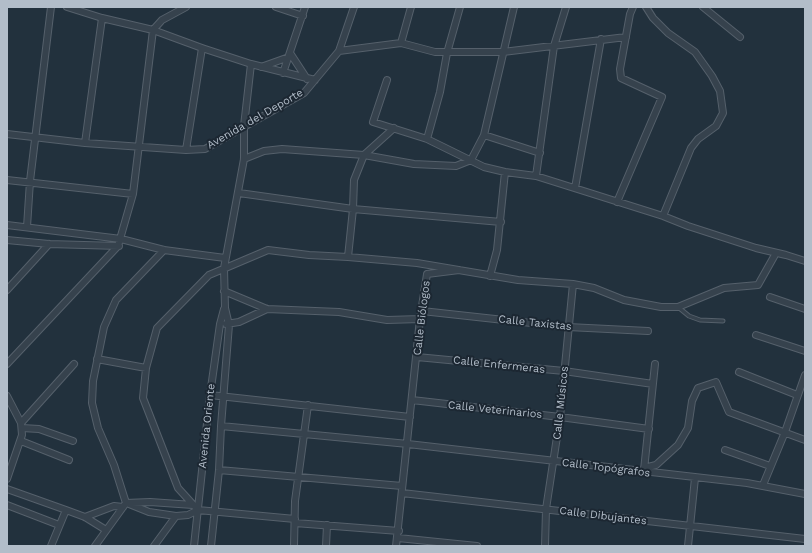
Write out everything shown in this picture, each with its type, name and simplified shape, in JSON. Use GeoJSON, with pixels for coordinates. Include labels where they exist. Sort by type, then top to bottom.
{"type":"FeatureCollection","features":[{"type":"Feature","properties":{"kind":"street"},"geometry":{"type":"LineString","coordinates":[[27,227],[30,181],[37,136],[52,7]]}},
{"type":"Feature","properties":{"kind":"street"},"geometry":{"type":"LineString","coordinates":[[67,7],[102,18],[153,30],[261,67],[315,80]]}},
{"type":"Feature","properties":{"kind":"street"},"geometry":{"type":"LineString","coordinates":[[7,364],[118,246],[133,194],[153,30],[162,20],[186,7]]}},
{"type":"Feature","properties":{"kind":"street"},"geometry":{"type":"LineString","coordinates":[[276,7],[302,16]]}},
{"type":"Feature","properties":{"kind":"street"},"geometry":{"type":"LineString","coordinates":[[282,73],[290,55],[305,7]]}},
{"type":"Feature","properties":{"kind":"street"},"geometry":{"type":"LineString","coordinates":[[354,7],[339,51],[401,43],[435,52],[503,52],[626,37]]}},
{"type":"Feature","properties":{"kind":"street"},"geometry":{"type":"LineString","coordinates":[[401,43],[411,7]]}},
{"type":"Feature","properties":{"kind":"street"},"geometry":{"type":"LineString","coordinates":[[427,139],[440,92],[449,45],[460,7]]}},
{"type":"Feature","properties":{"kind":"street"},"geometry":{"type":"LineString","coordinates":[[244,159],[264,151],[282,149],[364,155],[414,164],[456,166],[471,160],[484,135],[514,7]]}},
{"type":"Feature","properties":{"kind":"street"},"geometry":{"type":"LineString","coordinates":[[536,176],[547,86],[554,46],[566,7]]}},
{"type":"Feature","properties":{"kind":"street"},"geometry":{"type":"LineString","coordinates":[[617,202],[662,97],[621,78],[620,69],[630,14],[633,7]]}},
{"type":"Feature","properties":{"kind":"street"},"geometry":{"type":"LineString","coordinates":[[646,7],[653,18],[668,33],[695,52],[720,91],[723,113],[716,126],[698,139],[691,148],[663,216]]}},
{"type":"Feature","properties":{"kind":"street"},"geometry":{"type":"LineString","coordinates":[[703,7],[740,37]]}},
{"type":"Feature","properties":{"kind":"street"},"geometry":{"type":"LineString","coordinates":[[85,143],[102,18]]}},
{"type":"Feature","properties":{"kind":"street"},"geometry":{"type":"LineString","coordinates":[[575,188],[601,39]]}},
{"type":"Feature","properties":{"kind":"street"},"geometry":{"type":"LineString","coordinates":[[186,150],[202,48]]}},
{"type":"Feature","properties":{"kind":"street","name":"Avenida del Deporte"},"geometry":{"type":"LineString","coordinates":[[7,134],[37,136],[85,143],[186,150],[205,148],[304,92],[339,51]]}},
{"type":"Feature","properties":{"kind":"street"},"geometry":{"type":"LineString","coordinates":[[261,67],[290,55]]}},
{"type":"Feature","properties":{"kind":"street"},"geometry":{"type":"LineString","coordinates":[[290,55],[307,79]]}},
{"type":"Feature","properties":{"kind":"street","name":"Avenida Oriente"},"geometry":{"type":"LineString","coordinates":[[211,546],[219,470],[229,324],[225,308],[224,268],[239,193],[244,159],[244,126],[251,64]]}},
{"type":"Feature","properties":{"kind":"street"},"geometry":{"type":"LineString","coordinates":[[387,80],[373,122],[427,139],[484,167],[505,172],[536,176],[663,216],[756,248],[805,261]]}},
{"type":"Feature","properties":{"kind":"street"},"geometry":{"type":"LineString","coordinates":[[348,257],[353,209],[354,180],[364,155],[394,128]]}},
{"type":"Feature","properties":{"kind":"street"},"geometry":{"type":"LineString","coordinates":[[484,135],[540,153]]}},
{"type":"Feature","properties":{"kind":"street"},"geometry":{"type":"LineString","coordinates":[[490,276],[497,250],[505,172]]}},
{"type":"Feature","properties":{"kind":"street"},"geometry":{"type":"LineString","coordinates":[[7,180],[30,181],[133,194]]}},
{"type":"Feature","properties":{"kind":"street"},"geometry":{"type":"LineString","coordinates":[[239,193],[353,209],[501,222]]}},
{"type":"Feature","properties":{"kind":"street"},"geometry":{"type":"LineString","coordinates":[[8,226],[121,238],[164,250],[225,258]]}},
{"type":"Feature","properties":{"kind":"street"},"geometry":{"type":"LineString","coordinates":[[7,240],[50,244],[118,246],[131,242]]}},
{"type":"Feature","properties":{"kind":"street"},"geometry":{"type":"LineString","coordinates":[[7,290],[50,244]]}},
{"type":"Feature","properties":{"kind":"street"},"geometry":{"type":"LineString","coordinates":[[95,546],[124,505],[114,465],[98,428],[94,409],[93,381],[104,327],[116,300],[164,250]]}},
{"type":"Feature","properties":{"kind":"street"},"geometry":{"type":"LineString","coordinates":[[195,507],[178,488],[144,398],[146,368],[157,328],[209,275],[268,250],[309,255],[348,257],[462,270]]}},
{"type":"Feature","properties":{"kind":"street"},"geometry":{"type":"LineString","coordinates":[[678,307],[724,288],[758,284],[776,253]]}},
{"type":"Feature","properties":{"kind":"street","name":"Calle Biólogos"},"geometry":{"type":"LineString","coordinates":[[396,546],[420,320],[427,274],[462,270],[518,280],[573,284],[594,288],[624,300],[661,307],[678,307]]}},
{"type":"Feature","properties":{"kind":"street","name":"Calle Músicos"},"geometry":{"type":"LineString","coordinates":[[545,546],[546,509],[560,417],[573,284]]}},
{"type":"Feature","properties":{"kind":"street"},"geometry":{"type":"LineString","coordinates":[[224,291],[267,309],[339,312],[387,320],[420,320]]}},
{"type":"Feature","properties":{"kind":"street"},"geometry":{"type":"LineString","coordinates":[[770,297],[805,309]]}},
{"type":"Feature","properties":{"kind":"street","name":"Avenida Oriente"},"geometry":{"type":"LineString","coordinates":[[194,546],[195,507],[220,324],[225,308]]}},
{"type":"Feature","properties":{"kind":"street"},"geometry":{"type":"LineString","coordinates":[[220,324],[229,324],[267,309]]}},
{"type":"Feature","properties":{"kind":"street","name":"Calle Taxistas"},"geometry":{"type":"LineString","coordinates":[[422,311],[568,327],[648,331]]}},
{"type":"Feature","properties":{"kind":"street"},"geometry":{"type":"LineString","coordinates":[[756,335],[805,351]]}},
{"type":"Feature","properties":{"kind":"street","name":"Calle Enfermeras"},"geometry":{"type":"LineString","coordinates":[[417,357],[564,371],[653,384]]}},
{"type":"Feature","properties":{"kind":"street"},"geometry":{"type":"LineString","coordinates":[[97,359],[146,368]]}},
{"type":"Feature","properties":{"kind":"street"},"geometry":{"type":"LineString","coordinates":[[22,425],[74,364]]}},
{"type":"Feature","properties":{"kind":"street"},"geometry":{"type":"LineString","coordinates":[[655,364],[644,470],[656,465],[678,445],[688,428],[692,401],[698,388],[716,382],[729,412],[805,440]]}},
{"type":"Feature","properties":{"kind":"street"},"geometry":{"type":"LineString","coordinates":[[739,372],[797,395]]}},
{"type":"Feature","properties":{"kind":"street"},"geometry":{"type":"LineString","coordinates":[[763,485],[785,432],[805,375]]}},
{"type":"Feature","properties":{"kind":"street"},"geometry":{"type":"LineString","coordinates":[[210,395],[410,417]]}},
{"type":"Feature","properties":{"kind":"street"},"geometry":{"type":"LineString","coordinates":[[7,396],[22,425],[21,441],[7,479]]}},
{"type":"Feature","properties":{"kind":"street","name":"Calle Veterinarios"},"geometry":{"type":"LineString","coordinates":[[412,400],[649,429]]}},
{"type":"Feature","properties":{"kind":"street"},"geometry":{"type":"LineString","coordinates":[[294,546],[295,501],[308,406]]}},
{"type":"Feature","properties":{"kind":"street"},"geometry":{"type":"LineString","coordinates":[[22,425],[39,429],[73,441]]}},
{"type":"Feature","properties":{"kind":"street","name":"Calle Topógrafos"},"geometry":{"type":"LineString","coordinates":[[221,426],[408,444],[554,462],[644,470],[695,478],[763,485],[805,494]]}},
{"type":"Feature","properties":{"kind":"street"},"geometry":{"type":"LineString","coordinates":[[21,441],[69,460]]}},
{"type":"Feature","properties":{"kind":"street"},"geometry":{"type":"LineString","coordinates":[[725,450],[770,466]]}},
{"type":"Feature","properties":{"kind":"street","name":"Calle Dibujantes"},"geometry":{"type":"LineString","coordinates":[[219,470],[299,477],[546,509],[805,539]]}},
{"type":"Feature","properties":{"kind":"street"},"geometry":{"type":"LineString","coordinates":[[688,546],[695,478]]}},
{"type":"Feature","properties":{"kind":"street"},"geometry":{"type":"LineString","coordinates":[[7,488],[85,518],[106,530]]}},
{"type":"Feature","properties":{"kind":"street"},"geometry":{"type":"LineString","coordinates":[[85,518],[114,506],[150,502],[398,534],[477,546]]}},
{"type":"Feature","properties":{"kind":"street"},"geometry":{"type":"LineString","coordinates":[[7,505],[59,525]]}},
{"type":"Feature","properties":{"kind":"street"},"geometry":{"type":"LineString","coordinates":[[124,505],[149,512],[176,516],[188,515],[195,507]]}},
{"type":"Feature","properties":{"kind":"street"},"geometry":{"type":"LineString","coordinates":[[51,546],[66,510]]}},
{"type":"Feature","properties":{"kind":"street"},"geometry":{"type":"LineString","coordinates":[[154,546],[176,516]]}},
{"type":"Feature","properties":{"kind":"street"},"geometry":{"type":"LineString","coordinates":[[326,546],[327,525]]}},
{"type":"Feature","properties":{"kind":"lane"},"geometry":{"type":"LineString","coordinates":[[678,307],[689,316],[700,320],[723,321]]}}]}
